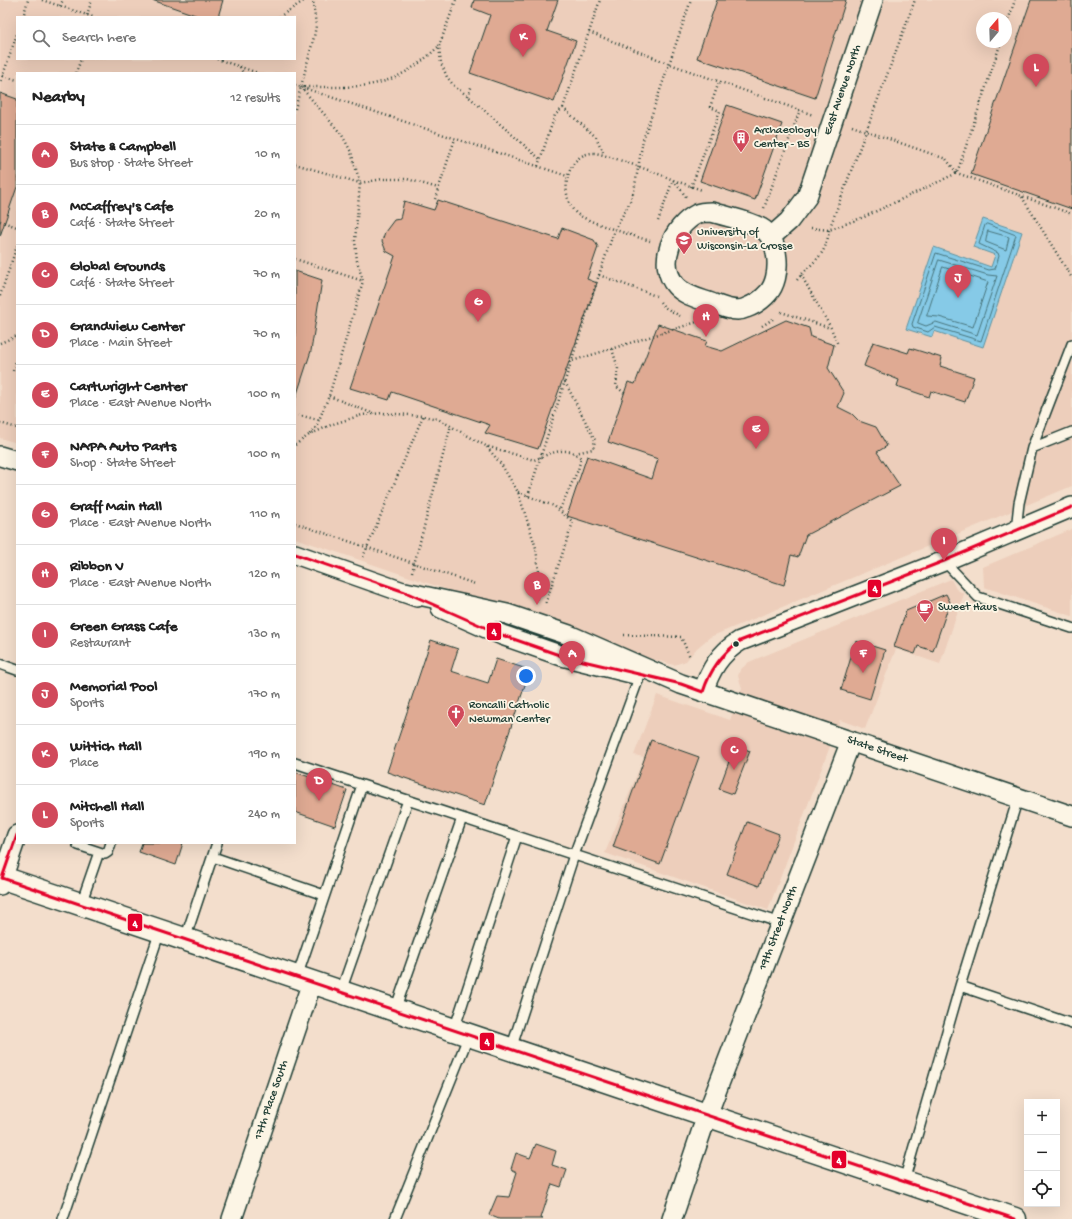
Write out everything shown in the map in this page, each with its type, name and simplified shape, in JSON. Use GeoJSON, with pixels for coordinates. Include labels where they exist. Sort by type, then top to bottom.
{"type":"FeatureCollection","features":[{"type":"Feature","properties":{"kind":"street","name":"East Avenue North"},"geometry":{"type":"LineString","coordinates":[[771,237],[789,221],[807,197],[874,0]]}},
{"type":"Feature","properties":{"kind":"street"},"geometry":{"type":"LineString","coordinates":[[712,212],[761,228],[771,237],[777,256],[776,274],[769,292],[756,304],[743,310],[731,310],[688,294],[676,285],[668,270],[669,248],[674,236],[684,223],[698,214],[712,212]]}},
{"type":"Feature","properties":{"kind":"street"},"geometry":{"type":"LineString","coordinates":[[0,456],[16,461]]}},
{"type":"Feature","properties":{"kind":"street"},"geometry":{"type":"LineString","coordinates":[[703,692],[711,672],[723,652],[740,641],[944,561],[1072,506]]}},
{"type":"Feature","properties":{"kind":"street","name":"State Street"},"geometry":{"type":"LineString","coordinates":[[296,554],[405,592],[502,635],[562,656],[681,684]]}},
{"type":"Feature","properties":{"kind":"street","name":"State Street"},"geometry":{"type":"LineString","coordinates":[[405,592],[507,614],[569,635],[681,684],[703,692],[1072,816]]}},
{"type":"Feature","properties":{"kind":"street","name":"19th Street North"},"geometry":{"type":"LineString","coordinates":[[672,1219],[707,1115],[851,741]]}},
{"type":"Feature","properties":{"kind":"street"},"geometry":{"type":"LineString","coordinates":[[16,838],[1,880],[81,904],[1015,1219]]}},
{"type":"Feature","properties":{"kind":"street","name":"17th Place South"},"geometry":{"type":"LineString","coordinates":[[232,1219],[304,979]]}},
{"type":"Feature","properties":{"kind":"lane"},"geometry":{"type":"LineString","coordinates":[[1016,530],[1019,503],[1032,448],[1072,344]]}},
{"type":"Feature","properties":{"kind":"lane"},"geometry":{"type":"LineString","coordinates":[[1032,448],[1072,432]]}},
{"type":"Feature","properties":{"kind":"lane"},"geometry":{"type":"LineString","coordinates":[[944,561],[978,597],[1072,628]]}},
{"type":"Feature","properties":{"kind":"lane"},"geometry":{"type":"LineString","coordinates":[[0,664],[16,670]]}},
{"type":"Feature","properties":{"kind":"lane"},"geometry":{"type":"LineString","coordinates":[[511,1049],[574,855],[640,675]]}},
{"type":"Feature","properties":{"kind":"lane"},"geometry":{"type":"LineString","coordinates":[[296,763],[781,923]]}},
{"type":"Feature","properties":{"kind":"lane"},"geometry":{"type":"LineString","coordinates":[[304,979],[324,895],[362,785]]}},
{"type":"Feature","properties":{"kind":"lane"},"geometry":{"type":"LineString","coordinates":[[904,1182],[960,986],[1018,798]]}},
{"type":"Feature","properties":{"kind":"lane"},"geometry":{"type":"LineString","coordinates":[[341,991],[408,800]]}},
{"type":"Feature","properties":{"kind":"lane"},"geometry":{"type":"LineString","coordinates":[[395,1010],[462,818]]}},
{"type":"Feature","properties":{"kind":"lane"},"geometry":{"type":"LineString","coordinates":[[395,1219],[461,1032],[517,836]]}},
{"type":"Feature","properties":{"kind":"lane"},"geometry":{"type":"LineString","coordinates":[[77,844],[105,854],[108,852],[111,844]]}},
{"type":"Feature","properties":{"kind":"lane"},"geometry":{"type":"LineString","coordinates":[[185,939],[217,844]]}},
{"type":"Feature","properties":{"kind":"lane"},"geometry":{"type":"LineString","coordinates":[[81,904],[99,852]]}},
{"type":"Feature","properties":{"kind":"lane"},"geometry":{"type":"LineString","coordinates":[[213,857],[324,895]]}},
{"type":"Feature","properties":{"kind":"lane"},"geometry":{"type":"LineString","coordinates":[[63,1219],[160,931]]}},
{"type":"Feature","properties":{"kind":"lane"},"geometry":{"type":"LineString","coordinates":[[960,986],[1072,1024]]}},
{"type":"Feature","properties":{"kind":"path"},"geometry":{"type":"LineString","coordinates":[[23,16],[28,0]]}},
{"type":"Feature","properties":{"kind":"path"},"geometry":{"type":"LineString","coordinates":[[42,0],[90,16]]}},
{"type":"Feature","properties":{"kind":"path"},"geometry":{"type":"LineString","coordinates":[[60,6],[63,0]]}},
{"type":"Feature","properties":{"kind":"path"},"geometry":{"type":"LineString","coordinates":[[87,15],[92,0]]}},
{"type":"Feature","properties":{"kind":"path"},"geometry":{"type":"LineString","coordinates":[[281,16],[305,0]]}},
{"type":"Feature","properties":{"kind":"path"},"geometry":{"type":"LineString","coordinates":[[296,105],[316,26],[313,0]]}},
{"type":"Feature","properties":{"kind":"path"},"geometry":{"type":"LineString","coordinates":[[301,87],[364,87],[398,77],[422,62],[439,46],[456,0]]}},
{"type":"Feature","properties":{"kind":"path"},"geometry":{"type":"LineString","coordinates":[[538,166],[555,115],[563,108],[600,0]]}},
{"type":"Feature","properties":{"kind":"path"},"geometry":{"type":"LineString","coordinates":[[528,496],[598,275],[615,229],[630,204],[634,191],[637,167],[643,140],[691,0]]}},
{"type":"Feature","properties":{"kind":"path"},"geometry":{"type":"LineString","coordinates":[[1011,12],[1015,0]]}},
{"type":"Feature","properties":{"kind":"path"},"geometry":{"type":"LineString","coordinates":[[589,32],[670,64],[819,117]]}},
{"type":"Feature","properties":{"kind":"path"},"geometry":{"type":"LineString","coordinates":[[1,81],[16,37]]}},
{"type":"Feature","properties":{"kind":"path"},"geometry":{"type":"LineString","coordinates":[[439,46],[441,63],[447,76],[455,87],[468,96],[540,159]]}},
{"type":"Feature","properties":{"kind":"path"},"geometry":{"type":"LineString","coordinates":[[806,227],[829,230],[864,217],[957,173],[999,48]]}},
{"type":"Feature","properties":{"kind":"path"},"geometry":{"type":"LineString","coordinates":[[76,72],[81,60]]}},
{"type":"Feature","properties":{"kind":"path"},"geometry":{"type":"LineString","coordinates":[[220,60],[255,72]]}},
{"type":"Feature","properties":{"kind":"path"},"geometry":{"type":"LineString","coordinates":[[240,67],[242,72]]}},
{"type":"Feature","properties":{"kind":"path"},"geometry":{"type":"LineString","coordinates":[[3,76],[16,80]]}},
{"type":"Feature","properties":{"kind":"path"},"geometry":{"type":"LineString","coordinates":[[691,187],[720,111],[710,108],[719,82]]}},
{"type":"Feature","properties":{"kind":"path"},"geometry":{"type":"LineString","coordinates":[[296,85],[567,176]]}},
{"type":"Feature","properties":{"kind":"path"},"geometry":{"type":"LineString","coordinates":[[468,96],[472,85]]}},
{"type":"Feature","properties":{"kind":"path"},"geometry":{"type":"LineString","coordinates":[[301,87],[342,135],[351,152],[360,183],[356,241],[357,261],[363,281],[329,396],[316,427],[309,435]]}},
{"type":"Feature","properties":{"kind":"path"},"geometry":{"type":"LineString","coordinates":[[563,108],[596,137],[604,154]]}},
{"type":"Feature","properties":{"kind":"path"},"geometry":{"type":"LineString","coordinates":[[763,212],[800,110]]}},
{"type":"Feature","properties":{"kind":"path"},"geometry":{"type":"LineString","coordinates":[[852,126],[946,159],[957,173],[1072,214]]}},
{"type":"Feature","properties":{"kind":"path"},"geometry":{"type":"LineString","coordinates":[[434,199],[455,138]]}},
{"type":"Feature","properties":{"kind":"path"},"geometry":{"type":"LineString","coordinates":[[669,248],[615,229],[576,213],[568,202],[566,189],[567,176],[576,161],[583,156],[592,153],[604,154],[673,180],[698,214]]}},
{"type":"Feature","properties":{"kind":"path"},"geometry":{"type":"LineString","coordinates":[[296,164],[360,183],[383,179],[407,180],[438,188]]}},
{"type":"Feature","properties":{"kind":"path"},"geometry":{"type":"LineString","coordinates":[[1022,196],[1072,278]]}},
{"type":"Feature","properties":{"kind":"path"},"geometry":{"type":"LineString","coordinates":[[0,221],[16,227]]}},
{"type":"Feature","properties":{"kind":"path"},"geometry":{"type":"LineString","coordinates":[[0,296],[16,249]]}},
{"type":"Feature","properties":{"kind":"path"},"geometry":{"type":"LineString","coordinates":[[296,259],[363,281]]}},
{"type":"Feature","properties":{"kind":"path"},"geometry":{"type":"LineString","coordinates":[[598,275],[656,296]]}},
{"type":"Feature","properties":{"kind":"path"},"geometry":{"type":"LineString","coordinates":[[801,275],[831,328],[838,345]]}},
{"type":"Feature","properties":{"kind":"path"},"geometry":{"type":"LineString","coordinates":[[781,312],[831,328]]}},
{"type":"Feature","properties":{"kind":"path"},"geometry":{"type":"LineString","coordinates":[[570,361],[697,322]]}},
{"type":"Feature","properties":{"kind":"path"},"geometry":{"type":"LineString","coordinates":[[0,342],[16,336]]}},
{"type":"Feature","properties":{"kind":"path"},"geometry":{"type":"LineString","coordinates":[[612,349],[618,368],[616,386],[624,393]]}},
{"type":"Feature","properties":{"kind":"path"},"geometry":{"type":"LineString","coordinates":[[13,371],[16,361]]}},
{"type":"Feature","properties":{"kind":"path"},"geometry":{"type":"LineString","coordinates":[[296,444],[309,435],[333,424],[362,415],[374,414],[423,416],[438,419],[486,446],[534,460],[556,450],[576,453],[593,449],[596,440],[565,382]]}},
{"type":"Feature","properties":{"kind":"path"},"geometry":{"type":"LineString","coordinates":[[329,396],[374,414]]}},
{"type":"Feature","properties":{"kind":"path"},"geometry":{"type":"LineString","coordinates":[[298,414],[319,420]]}},
{"type":"Feature","properties":{"kind":"path"},"geometry":{"type":"LineString","coordinates":[[356,575],[383,507],[423,416]]}},
{"type":"Feature","properties":{"kind":"path"},"geometry":{"type":"LineString","coordinates":[[0,422],[16,428]]}},
{"type":"Feature","properties":{"kind":"path"},"geometry":{"type":"LineString","coordinates":[[405,592],[424,530],[451,425]]}},
{"type":"Feature","properties":{"kind":"path"},"geometry":{"type":"LineString","coordinates":[[486,446],[501,464],[518,492],[536,548],[540,581],[537,605]]}},
{"type":"Feature","properties":{"kind":"path"},"geometry":{"type":"LineString","coordinates":[[559,511],[578,470],[581,458],[576,453]]}},
{"type":"Feature","properties":{"kind":"path"},"geometry":{"type":"LineString","coordinates":[[518,492],[554,506],[573,522],[544,608]]}},
{"type":"Feature","properties":{"kind":"path"},"geometry":{"type":"LineString","coordinates":[[681,637],[690,657]]}},
{"type":"Feature","properties":{"kind":"shaded area","name":"University of Wisconsin-La Crosse"},"geometry":{"type":"Polygon","coordinates":[[[0,0],[1072,0],[1072,486],[710,637],[697,648],[686,661],[674,665],[648,658],[296,538],[296,72],[16,72],[16,443],[0,438],[0,0]]]}},
{"type":"Feature","properties":{"kind":"shaded area"},"geometry":{"type":"Polygon","coordinates":[[[1072,529],[1072,616],[984,587],[983,567],[1072,529]]]}},
{"type":"Feature","properties":{"kind":"shaded area"},"geometry":{"type":"Polygon","coordinates":[[[951,579],[956,589],[964,594],[940,664],[896,649],[865,729],[840,720],[768,910],[605,853],[644,757],[634,755],[657,695],[730,720],[742,688],[738,676],[740,670],[749,662],[951,579]]]}},
{"type":"Feature","properties":{"kind":"water"},"geometry":{"type":"Polygon","coordinates":[[[983,219],[1022,232],[983,347],[934,331],[932,337],[906,329],[934,247],[991,267],[995,255],[973,247],[983,219]]]}},
{"type":"Feature","properties":{"kind":"building"},"geometry":{"type":"Polygon","coordinates":[[[152,0],[223,0],[218,16],[198,16],[152,0]]]}},
{"type":"Feature","properties":{"kind":"building"},"geometry":{"type":"Polygon","coordinates":[[[474,0],[558,0],[547,31],[576,41],[554,102],[470,73],[490,15],[472,8],[474,0]]]}},
{"type":"Feature","properties":{"kind":"building"},"geometry":{"type":"Polygon","coordinates":[[[717,0],[846,0],[815,98],[697,58],[717,0]]]}},
{"type":"Feature","properties":{"kind":"building"},"geometry":{"type":"Polygon","coordinates":[[[1031,0],[1072,0],[1072,209],[971,174],[1031,0]]]}},
{"type":"Feature","properties":{"kind":"building"},"geometry":{"type":"Polygon","coordinates":[[[0,93],[16,99],[16,190],[0,236],[0,93]]]}},
{"type":"Feature","properties":{"kind":"building","name":"Archaeology Center - B5"},"geometry":{"type":"Polygon","coordinates":[[[727,105],[782,124],[755,200],[700,181],[727,105]]]}},
{"type":"Feature","properties":{"kind":"building"},"geometry":{"type":"Polygon","coordinates":[[[438,200],[558,239],[562,228],[594,240],[598,247],[587,279],[597,283],[538,449],[485,433],[490,425],[392,392],[389,400],[350,388],[395,256],[386,251],[382,241],[385,232],[394,220],[400,219],[404,201],[434,210],[438,200]]]}},
{"type":"Feature","properties":{"kind":"building"},"geometry":{"type":"Polygon","coordinates":[[[296,271],[322,280],[311,351],[296,397],[296,271]]]}},
{"type":"Feature","properties":{"kind":"building"},"geometry":{"type":"Polygon","coordinates":[[[786,320],[809,328],[811,337],[834,345],[828,368],[844,393],[838,407],[852,414],[859,421],[876,427],[887,446],[877,452],[900,486],[806,535],[798,557],[791,555],[784,585],[567,516],[587,456],[652,479],[658,459],[608,442],[628,382],[635,384],[658,324],[707,341],[705,346],[722,351],[786,320]]]}},
{"type":"Feature","properties":{"kind":"building"},"geometry":{"type":"Polygon","coordinates":[[[873,342],[908,353],[910,348],[942,358],[940,366],[974,377],[965,402],[931,391],[929,397],[897,386],[899,380],[864,366],[873,342]]]}},
{"type":"Feature","properties":{"kind":"building"},"geometry":{"type":"Polygon","coordinates":[[[946,594],[950,602],[933,651],[918,646],[915,654],[894,647],[906,611],[946,594]]]}},
{"type":"Feature","properties":{"kind":"building","name":"Roncalli Catholic Newman Center"},"geometry":{"type":"Polygon","coordinates":[[[431,640],[458,649],[451,671],[488,683],[496,659],[530,670],[485,805],[387,772],[431,640]]]}},
{"type":"Feature","properties":{"kind":"building"},"geometry":{"type":"Polygon","coordinates":[[[856,641],[885,650],[870,699],[841,690],[856,641]]]}},
{"type":"Feature","properties":{"kind":"building"},"geometry":{"type":"Polygon","coordinates":[[[651,740],[699,757],[660,864],[613,847],[651,740]]]}},
{"type":"Feature","properties":{"kind":"building"},"geometry":{"type":"Polygon","coordinates":[[[735,745],[750,751],[733,794],[719,789],[735,745]]]}},
{"type":"Feature","properties":{"kind":"building"},"geometry":{"type":"Polygon","coordinates":[[[296,772],[347,790],[335,826],[296,812],[296,772]]]}},
{"type":"Feature","properties":{"kind":"building"},"geometry":{"type":"Polygon","coordinates":[[[747,822],[779,834],[759,886],[727,874],[747,822]]]}},
{"type":"Feature","properties":{"kind":"building"},"geometry":{"type":"Polygon","coordinates":[[[142,844],[183,844],[176,865],[139,852],[142,844]]]}},
{"type":"Feature","properties":{"kind":"building"},"geometry":{"type":"Polygon","coordinates":[[[536,1144],[556,1151],[552,1165],[567,1170],[561,1187],[552,1184],[541,1218],[543,1219],[499,1219],[489,1215],[497,1196],[509,1197],[517,1172],[511,1169],[516,1153],[530,1158],[536,1144]]]}},
{"type":"Feature","properties":{"kind":"transit line","name":"4"},"geometry":{"type":"LineString","coordinates":[[296,554],[405,592],[502,635],[562,656],[681,684],[703,692],[717,663],[727,651],[740,641],[944,561],[1072,507]]}},
{"type":"Feature","properties":{"kind":"transit line","name":"4"},"geometry":{"type":"LineString","coordinates":[[16,838],[2,878],[1015,1219]]}},
{"type":"Feature","properties":{"kind":"place","name":"Wittich Hall"},"geometry":{"type":"Point","coordinates":[523,57]}},
{"type":"Feature","properties":{"kind":"place","name":"Mitchell Hall"},"geometry":{"type":"Point","coordinates":[1036,87]}},
{"type":"Feature","properties":{"kind":"place","name":"Archaeology Center - B5"},"geometry":{"type":"Point","coordinates":[741,153]}},
{"type":"Feature","properties":{"kind":"place","name":"University of Wisconsin-La Crosse"},"geometry":{"type":"Point","coordinates":[684,255]}},
{"type":"Feature","properties":{"kind":"place","name":"Memorial Pool"},"geometry":{"type":"Point","coordinates":[958,298]}},
{"type":"Feature","properties":{"kind":"place","name":"Graff Main Hall"},"geometry":{"type":"Point","coordinates":[478,322]}},
{"type":"Feature","properties":{"kind":"place","name":"Ribbon V"},"geometry":{"type":"Point","coordinates":[706,337]}},
{"type":"Feature","properties":{"kind":"place","name":"Cartwright Center"},"geometry":{"type":"Point","coordinates":[756,449]}},
{"type":"Feature","properties":{"kind":"place","name":"Green Grass Cafe"},"geometry":{"type":"Point","coordinates":[944,561]}},
{"type":"Feature","properties":{"kind":"place","name":"McCaffrey's Cafe"},"geometry":{"type":"Point","coordinates":[537,605]}},
{"type":"Feature","properties":{"kind":"place","name":"Sweet Haus"},"geometry":{"type":"Point","coordinates":[925,623]}},
{"type":"Feature","properties":{"kind":"place","name":"NAPA Auto Parts"},"geometry":{"type":"Point","coordinates":[863,673]}},
{"type":"Feature","properties":{"kind":"place","name":"State & Campbell"},"geometry":{"type":"Point","coordinates":[572,674]}},
{"type":"Feature","properties":{"kind":"place","name":"Roncalli Catholic Newman Center"},"geometry":{"type":"Point","coordinates":[456,728]}},
{"type":"Feature","properties":{"kind":"place","name":"Global Grounds"},"geometry":{"type":"Point","coordinates":[734,770]}},
{"type":"Feature","properties":{"kind":"place","name":"Grandview Center"},"geometry":{"type":"Point","coordinates":[319,801]}}]}
